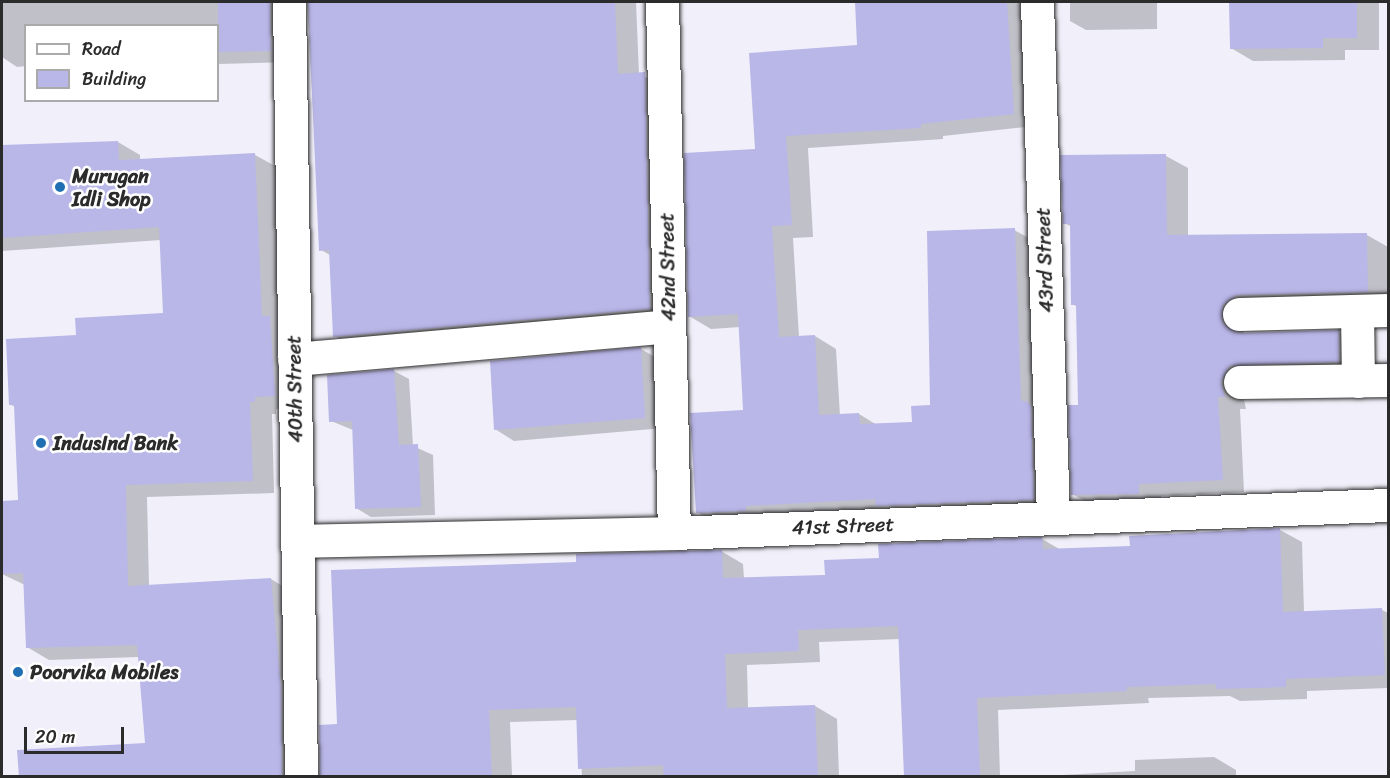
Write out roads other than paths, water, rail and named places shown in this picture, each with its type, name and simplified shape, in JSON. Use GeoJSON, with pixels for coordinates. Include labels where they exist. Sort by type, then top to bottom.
{"type":"FeatureCollection","features":[{"type":"Feature","properties":{"kind":"street","name":"40th Street"},"geometry":{"type":"LineString","coordinates":[[289,2],[301,777]]}},
{"type":"Feature","properties":{"kind":"street","name":"42nd Street"},"geometry":{"type":"LineString","coordinates":[[662,2],[674,533]]}},
{"type":"Feature","properties":{"kind":"street","name":"43rd Street"},"geometry":{"type":"LineString","coordinates":[[1037,2],[1053,518]]}},
{"type":"Feature","properties":{"kind":"street"},"geometry":{"type":"LineString","coordinates":[[1239,314],[1389,310]]}},
{"type":"Feature","properties":{"kind":"street"},"geometry":{"type":"LineString","coordinates":[[1240,382],[1373,380],[1357,311]]}},
{"type":"Feature","properties":{"kind":"street"},"geometry":{"type":"LineString","coordinates":[[294,359],[669,326]]}},
{"type":"Feature","properties":{"kind":"street","name":"41st Street"},"geometry":{"type":"LineString","coordinates":[[297,541],[674,533],[1389,505]]}},
{"type":"Feature","properties":{"kind":"place","name":"Murugan Idli Shop"},"geometry":{"type":"Point","coordinates":[60,187]}},
{"type":"Feature","properties":{"kind":"place","name":"IndusInd Bank"},"geometry":{"type":"Point","coordinates":[41,443]}},
{"type":"Feature","properties":{"kind":"place","name":"Poorvika Mobiles"},"geometry":{"type":"Point","coordinates":[18,672]}}]}
